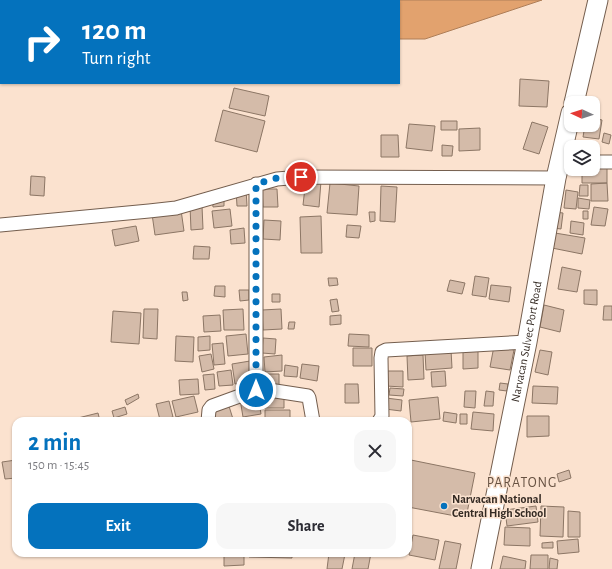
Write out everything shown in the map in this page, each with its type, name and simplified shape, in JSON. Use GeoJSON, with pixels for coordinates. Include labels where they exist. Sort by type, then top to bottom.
{"type":"FeatureCollection","features":[{"type":"Feature","properties":{"kind":"street"},"geometry":{"type":"LineString","coordinates":[[576,96],[598,0]]}},
{"type":"Feature","properties":{"kind":"street","name":"Narvacan Sulvec Port Road"},"geometry":{"type":"LineString","coordinates":[[481,569],[568,132]]}},
{"type":"Feature","properties":{"kind":"street"},"geometry":{"type":"LineString","coordinates":[[600,162],[612,162]]}},
{"type":"Feature","properties":{"kind":"street"},"geometry":{"type":"LineString","coordinates":[[0,225],[176,208],[277,178],[562,167]]}},
{"type":"Feature","properties":{"kind":"street"},"geometry":{"type":"LineString","coordinates":[[256,184],[256,390]]}},
{"type":"Feature","properties":{"kind":"street"},"geometry":{"type":"LineString","coordinates":[[381,417],[382,352],[386,350],[527,342]]}},
{"type":"Feature","properties":{"kind":"street"},"geometry":{"type":"LineString","coordinates":[[208,417],[209,410],[212,406],[256,390],[269,390],[305,395],[309,398],[312,417]]}},
{"type":"Feature","properties":{"kind":"shaded area"},"geometry":{"type":"Polygon","coordinates":[[[400,0],[542,0],[425,39],[400,39],[400,0]]]}},
{"type":"Feature","properties":{"kind":"building"},"geometry":{"type":"Polygon","coordinates":[[[520,79],[549,81],[547,107],[519,106],[520,79]]]}},
{"type":"Feature","properties":{"kind":"building"},"geometry":{"type":"Polygon","coordinates":[[[234,88],[269,96],[265,116],[229,108],[234,88]]]}},
{"type":"Feature","properties":{"kind":"building"},"geometry":{"type":"Polygon","coordinates":[[[223,110],[265,121],[257,152],[215,141],[223,110]]]}},
{"type":"Feature","properties":{"kind":"building"},"geometry":{"type":"Polygon","coordinates":[[[600,120],[602,120],[599,139],[583,137],[584,132],[600,132],[600,120]]]}},
{"type":"Feature","properties":{"kind":"building"},"geometry":{"type":"Polygon","coordinates":[[[441,121],[457,121],[457,130],[441,130],[441,121]]]}},
{"type":"Feature","properties":{"kind":"building"},"geometry":{"type":"Polygon","coordinates":[[[532,122],[548,127],[539,154],[523,149],[532,122]]]}},
{"type":"Feature","properties":{"kind":"building"},"geometry":{"type":"Polygon","coordinates":[[[409,124],[435,126],[432,151],[406,148],[409,124]]]}},
{"type":"Feature","properties":{"kind":"building"},"geometry":{"type":"Polygon","coordinates":[[[480,128],[480,150],[459,151],[459,129],[480,128]]]}},
{"type":"Feature","properties":{"kind":"building"},"geometry":{"type":"Polygon","coordinates":[[[604,133],[611,135],[609,144],[602,142],[604,133]]]}},
{"type":"Feature","properties":{"kind":"building"},"geometry":{"type":"Polygon","coordinates":[[[381,135],[398,135],[399,157],[381,157],[381,135]]]}},
{"type":"Feature","properties":{"kind":"building"},"geometry":{"type":"Polygon","coordinates":[[[442,145],[453,146],[452,156],[442,156],[442,145]]]}},
{"type":"Feature","properties":{"kind":"building"},"geometry":{"type":"Polygon","coordinates":[[[600,162],[607,162],[607,183],[582,183],[582,176],[600,176],[600,162]]]}},
{"type":"Feature","properties":{"kind":"building"},"geometry":{"type":"Polygon","coordinates":[[[31,176],[45,177],[44,196],[30,195],[31,176]]]}},
{"type":"Feature","properties":{"kind":"building"},"geometry":{"type":"Polygon","coordinates":[[[306,179],[321,181],[319,207],[303,205],[306,179]]]}},
{"type":"Feature","properties":{"kind":"building"},"geometry":{"type":"Polygon","coordinates":[[[330,183],[359,186],[357,215],[327,213],[330,183]]]}},
{"type":"Feature","properties":{"kind":"building"},"geometry":{"type":"Polygon","coordinates":[[[607,183],[608,201],[591,201],[591,184],[607,183]]]}},
{"type":"Feature","properties":{"kind":"building"},"geometry":{"type":"Polygon","coordinates":[[[580,185],[588,185],[588,196],[579,196],[580,185]]]}},
{"type":"Feature","properties":{"kind":"building"},"geometry":{"type":"Polygon","coordinates":[[[381,186],[397,187],[395,222],[380,221],[381,186]]]}},
{"type":"Feature","properties":{"kind":"building"},"geometry":{"type":"Polygon","coordinates":[[[246,189],[247,206],[237,206],[236,190],[246,189]]]}},
{"type":"Feature","properties":{"kind":"building"},"geometry":{"type":"Polygon","coordinates":[[[262,189],[277,189],[278,207],[263,207],[262,189]]]}},
{"type":"Feature","properties":{"kind":"building"},"geometry":{"type":"Polygon","coordinates":[[[566,190],[578,192],[576,209],[564,208],[566,190]]]}},
{"type":"Feature","properties":{"kind":"building"},"geometry":{"type":"Polygon","coordinates":[[[212,198],[224,198],[224,206],[213,207],[212,198]]]}},
{"type":"Feature","properties":{"kind":"building"},"geometry":{"type":"Polygon","coordinates":[[[578,198],[590,200],[589,209],[578,208],[578,198]]]}},
{"type":"Feature","properties":{"kind":"building"},"geometry":{"type":"Polygon","coordinates":[[[190,206],[202,206],[203,229],[191,230],[190,206]]]}},
{"type":"Feature","properties":{"kind":"building"},"geometry":{"type":"Polygon","coordinates":[[[594,207],[608,209],[605,226],[591,225],[594,207]]]}},
{"type":"Feature","properties":{"kind":"building"},"geometry":{"type":"Polygon","coordinates":[[[230,209],[232,226],[214,228],[212,211],[230,209]]]}},
{"type":"Feature","properties":{"kind":"building"},"geometry":{"type":"Polygon","coordinates":[[[181,210],[184,231],[155,235],[152,214],[181,210]]]}},
{"type":"Feature","properties":{"kind":"building"},"geometry":{"type":"Polygon","coordinates":[[[583,211],[588,211],[588,219],[583,219],[583,211]]]}},
{"type":"Feature","properties":{"kind":"building"},"geometry":{"type":"Polygon","coordinates":[[[369,212],[375,212],[375,221],[370,222],[369,212]]]}},
{"type":"Feature","properties":{"kind":"building"},"geometry":{"type":"Polygon","coordinates":[[[555,212],[563,213],[561,229],[554,228],[555,212]]]}},
{"type":"Feature","properties":{"kind":"building"},"geometry":{"type":"Polygon","coordinates":[[[321,216],[322,253],[301,253],[300,217],[321,216]]]}},
{"type":"Feature","properties":{"kind":"building"},"geometry":{"type":"Polygon","coordinates":[[[264,220],[281,221],[280,240],[263,239],[264,220]]]}},
{"type":"Feature","properties":{"kind":"building"},"geometry":{"type":"Polygon","coordinates":[[[571,221],[584,223],[583,235],[570,233],[571,221]]]}},
{"type":"Feature","properties":{"kind":"building"},"geometry":{"type":"Polygon","coordinates":[[[347,225],[361,226],[359,238],[346,237],[347,225]]]}},
{"type":"Feature","properties":{"kind":"building"},"geometry":{"type":"Polygon","coordinates":[[[136,226],[139,241],[115,246],[112,230],[136,226]]]}},
{"type":"Feature","properties":{"kind":"building"},"geometry":{"type":"Polygon","coordinates":[[[244,228],[245,243],[231,244],[230,230],[244,228]]]}},
{"type":"Feature","properties":{"kind":"building"},"geometry":{"type":"Polygon","coordinates":[[[555,233],[585,238],[582,254],[552,248],[555,233]]]}},
{"type":"Feature","properties":{"kind":"building"},"geometry":{"type":"Polygon","coordinates":[[[194,246],[210,247],[209,259],[193,259],[194,246]]]}},
{"type":"Feature","properties":{"kind":"building"},"geometry":{"type":"Polygon","coordinates":[[[562,267],[581,271],[577,292],[558,289],[562,267]]]}},
{"type":"Feature","properties":{"kind":"building"},"geometry":{"type":"Polygon","coordinates":[[[475,276],[489,278],[486,297],[472,295],[475,276]]]}},
{"type":"Feature","properties":{"kind":"building"},"geometry":{"type":"Polygon","coordinates":[[[328,278],[337,278],[338,285],[329,286],[328,278]]]}},
{"type":"Feature","properties":{"kind":"building"},"geometry":{"type":"Polygon","coordinates":[[[450,280],[465,283],[462,294],[447,291],[450,280]]]}},
{"type":"Feature","properties":{"kind":"building"},"geometry":{"type":"Polygon","coordinates":[[[491,285],[511,287],[509,302],[489,299],[491,285]]]}},
{"type":"Feature","properties":{"kind":"building"},"geometry":{"type":"Polygon","coordinates":[[[215,286],[225,286],[225,297],[214,296],[215,286]]]}},
{"type":"Feature","properties":{"kind":"building"},"geometry":{"type":"Polygon","coordinates":[[[239,290],[249,290],[249,300],[240,301],[239,290]]]}},
{"type":"Feature","properties":{"kind":"building"},"geometry":{"type":"Polygon","coordinates":[[[584,290],[597,290],[597,305],[584,304],[584,290]]]}},
{"type":"Feature","properties":{"kind":"building"},"geometry":{"type":"Polygon","coordinates":[[[182,292],[187,292],[188,300],[183,301],[182,292]]]}},
{"type":"Feature","properties":{"kind":"building"},"geometry":{"type":"Polygon","coordinates":[[[272,294],[280,294],[280,302],[272,302],[272,294]]]}},
{"type":"Feature","properties":{"kind":"building"},"geometry":{"type":"Polygon","coordinates":[[[337,299],[339,311],[332,312],[330,300],[337,299]]]}},
{"type":"Feature","properties":{"kind":"building"},"geometry":{"type":"Polygon","coordinates":[[[544,305],[564,310],[560,332],[540,327],[544,305]]]}},
{"type":"Feature","properties":{"kind":"building"},"geometry":{"type":"Polygon","coordinates":[[[604,306],[612,306],[612,320],[603,320],[604,306]]]}},
{"type":"Feature","properties":{"kind":"building"},"geometry":{"type":"Polygon","coordinates":[[[144,309],[158,309],[157,339],[143,338],[144,309]]]}},
{"type":"Feature","properties":{"kind":"building"},"geometry":{"type":"Polygon","coordinates":[[[243,309],[244,330],[224,330],[223,310],[243,309]]]}},
{"type":"Feature","properties":{"kind":"building"},"geometry":{"type":"Polygon","coordinates":[[[281,309],[282,329],[263,330],[262,310],[281,309]]]}},
{"type":"Feature","properties":{"kind":"building"},"geometry":{"type":"Polygon","coordinates":[[[113,311],[141,313],[139,344],[111,342],[113,311]]]}},
{"type":"Feature","properties":{"kind":"building"},"geometry":{"type":"Polygon","coordinates":[[[220,315],[221,331],[204,332],[203,316],[220,315]]]}},
{"type":"Feature","properties":{"kind":"building"},"geometry":{"type":"Polygon","coordinates":[[[341,315],[341,324],[330,325],[330,316],[341,315]]]}},
{"type":"Feature","properties":{"kind":"building"},"geometry":{"type":"Polygon","coordinates":[[[289,322],[295,322],[294,329],[288,329],[289,322]]]}},
{"type":"Feature","properties":{"kind":"building"},"geometry":{"type":"Polygon","coordinates":[[[246,334],[248,354],[228,356],[226,336],[246,334]]]}},
{"type":"Feature","properties":{"kind":"building"},"geometry":{"type":"Polygon","coordinates":[[[349,334],[369,335],[369,347],[348,346],[349,334]]]}},
{"type":"Feature","properties":{"kind":"building"},"geometry":{"type":"Polygon","coordinates":[[[176,336],[194,337],[193,362],[175,361],[176,336]]]}},
{"type":"Feature","properties":{"kind":"building"},"geometry":{"type":"Polygon","coordinates":[[[210,336],[210,350],[198,351],[198,337],[210,336]]]}},
{"type":"Feature","properties":{"kind":"building"},"geometry":{"type":"Polygon","coordinates":[[[263,338],[276,339],[275,354],[262,353],[263,338]]]}},
{"type":"Feature","properties":{"kind":"building"},"geometry":{"type":"Polygon","coordinates":[[[223,343],[225,364],[214,365],[212,344],[223,343]]]}},
{"type":"Feature","properties":{"kind":"building"},"geometry":{"type":"Polygon","coordinates":[[[494,346],[514,350],[510,370],[490,367],[494,346]]]}},
{"type":"Feature","properties":{"kind":"building"},"geometry":{"type":"Polygon","coordinates":[[[353,348],[372,348],[372,366],[353,366],[353,348]]]}},
{"type":"Feature","properties":{"kind":"building"},"geometry":{"type":"Polygon","coordinates":[[[451,350],[452,368],[426,370],[425,352],[451,350]]]}},
{"type":"Feature","properties":{"kind":"building"},"geometry":{"type":"Polygon","coordinates":[[[540,350],[552,352],[548,375],[535,372],[540,350]]]}},
{"type":"Feature","properties":{"kind":"building"},"geometry":{"type":"Polygon","coordinates":[[[463,351],[478,351],[478,368],[463,369],[463,351]]]}},
{"type":"Feature","properties":{"kind":"building"},"geometry":{"type":"Polygon","coordinates":[[[211,354],[214,369],[202,372],[199,356],[211,354]]]}},
{"type":"Feature","properties":{"kind":"building"},"geometry":{"type":"Polygon","coordinates":[[[282,355],[282,371],[265,372],[264,357],[282,355]]]}},
{"type":"Feature","properties":{"kind":"building"},"geometry":{"type":"Polygon","coordinates":[[[423,355],[424,379],[408,380],[407,356],[423,355]]]}},
{"type":"Feature","properties":{"kind":"building"},"geometry":{"type":"Polygon","coordinates":[[[250,361],[253,381],[235,384],[232,364],[250,361]]]}},
{"type":"Feature","properties":{"kind":"building"},"geometry":{"type":"Polygon","coordinates":[[[302,364],[319,366],[317,381],[300,378],[302,364]]]}},
{"type":"Feature","properties":{"kind":"building"},"geometry":{"type":"Polygon","coordinates":[[[285,365],[298,367],[297,377],[284,376],[285,365]]]}},
{"type":"Feature","properties":{"kind":"building"},"geometry":{"type":"Polygon","coordinates":[[[231,370],[233,385],[219,386],[217,372],[231,370]]]}},
{"type":"Feature","properties":{"kind":"building"},"geometry":{"type":"Polygon","coordinates":[[[386,371],[403,371],[403,387],[386,386],[386,371]]]}},
{"type":"Feature","properties":{"kind":"building"},"geometry":{"type":"Polygon","coordinates":[[[445,371],[446,386],[432,387],[431,372],[445,371]]]}},
{"type":"Feature","properties":{"kind":"building"},"geometry":{"type":"Polygon","coordinates":[[[214,374],[215,389],[205,390],[203,375],[214,374]]]}},
{"type":"Feature","properties":{"kind":"building"},"geometry":{"type":"Polygon","coordinates":[[[264,374],[279,374],[279,388],[264,388],[264,374]]]}},
{"type":"Feature","properties":{"kind":"building"},"geometry":{"type":"Polygon","coordinates":[[[198,379],[199,394],[180,395],[179,380],[198,379]]]}},
{"type":"Feature","properties":{"kind":"building"},"geometry":{"type":"Polygon","coordinates":[[[500,383],[508,384],[507,391],[499,390],[500,383]]]}},
{"type":"Feature","properties":{"kind":"building"},"geometry":{"type":"Polygon","coordinates":[[[345,384],[358,384],[359,403],[345,403],[345,384]]]}},
{"type":"Feature","properties":{"kind":"building"},"geometry":{"type":"Polygon","coordinates":[[[533,386],[558,387],[557,404],[532,403],[533,386]]]}},
{"type":"Feature","properties":{"kind":"building"},"geometry":{"type":"Polygon","coordinates":[[[390,388],[404,389],[403,396],[389,395],[390,388]]]}},
{"type":"Feature","properties":{"kind":"building"},"geometry":{"type":"Polygon","coordinates":[[[465,391],[476,391],[475,408],[464,407],[465,391]]]}},
{"type":"Feature","properties":{"kind":"building"},"geometry":{"type":"Polygon","coordinates":[[[486,391],[494,392],[493,406],[484,406],[486,391]]]}},
{"type":"Feature","properties":{"kind":"building"},"geometry":{"type":"Polygon","coordinates":[[[138,394],[139,398],[127,405],[125,400],[138,394]]]}},
{"type":"Feature","properties":{"kind":"building"},"geometry":{"type":"Polygon","coordinates":[[[264,395],[284,396],[284,408],[264,408],[264,395]]]}},
{"type":"Feature","properties":{"kind":"building"},"geometry":{"type":"Polygon","coordinates":[[[194,396],[198,412],[176,417],[172,401],[194,396]]]}},
{"type":"Feature","properties":{"kind":"building"},"geometry":{"type":"Polygon","coordinates":[[[258,396],[261,414],[243,417],[240,399],[258,396]]]}},
{"type":"Feature","properties":{"kind":"building"},"geometry":{"type":"Polygon","coordinates":[[[438,397],[440,419],[412,422],[409,400],[438,397]]]}},
{"type":"Feature","properties":{"kind":"building"},"geometry":{"type":"Polygon","coordinates":[[[386,398],[402,400],[401,411],[385,409],[386,398]]]}},
{"type":"Feature","properties":{"kind":"building"},"geometry":{"type":"Polygon","coordinates":[[[169,401],[173,417],[159,417],[156,404],[169,401]]]}},
{"type":"Feature","properties":{"kind":"building"},"geometry":{"type":"Polygon","coordinates":[[[228,403],[232,417],[215,417],[212,409],[228,403]]]}},
{"type":"Feature","properties":{"kind":"building"},"geometry":{"type":"Polygon","coordinates":[[[125,407],[127,414],[114,417],[112,411],[125,407]]]}},
{"type":"Feature","properties":{"kind":"building"},"geometry":{"type":"Polygon","coordinates":[[[265,410],[290,410],[290,417],[265,417],[265,410]]]}},
{"type":"Feature","properties":{"kind":"building"},"geometry":{"type":"Polygon","coordinates":[[[444,412],[457,414],[456,423],[443,421],[444,412]]]}},
{"type":"Feature","properties":{"kind":"building"},"geometry":{"type":"Polygon","coordinates":[[[473,412],[494,414],[493,431],[471,429],[473,412]]]}},
{"type":"Feature","properties":{"kind":"building"},"geometry":{"type":"Polygon","coordinates":[[[98,413],[99,417],[82,417],[98,413]]]}},
{"type":"Feature","properties":{"kind":"building"},"geometry":{"type":"Polygon","coordinates":[[[460,414],[467,414],[467,424],[460,424],[460,414]]]}},
{"type":"Feature","properties":{"kind":"building"},"geometry":{"type":"Polygon","coordinates":[[[527,416],[549,416],[549,436],[527,437],[527,416]]]}},
{"type":"Feature","properties":{"kind":"building"},"geometry":{"type":"Polygon","coordinates":[[[412,460],[475,473],[466,518],[412,508],[412,460]]]}},
{"type":"Feature","properties":{"kind":"building"},"geometry":{"type":"Polygon","coordinates":[[[12,461],[12,478],[5,479],[2,462],[12,461]]]}},
{"type":"Feature","properties":{"kind":"building"},"geometry":{"type":"Polygon","coordinates":[[[569,470],[571,478],[559,482],[557,474],[569,470]]]}},
{"type":"Feature","properties":{"kind":"building"},"geometry":{"type":"Polygon","coordinates":[[[536,506],[538,522],[507,526],[505,510],[536,506]]]}},
{"type":"Feature","properties":{"kind":"building"},"geometry":{"type":"Polygon","coordinates":[[[541,506],[564,507],[563,537],[540,536],[541,506]]]}},
{"type":"Feature","properties":{"kind":"building"},"geometry":{"type":"Polygon","coordinates":[[[568,511],[580,512],[580,537],[568,537],[568,511]]]}},
{"type":"Feature","properties":{"kind":"building"},"geometry":{"type":"Polygon","coordinates":[[[505,527],[530,528],[530,546],[504,545],[505,527]]]}},
{"type":"Feature","properties":{"kind":"building"},"geometry":{"type":"Polygon","coordinates":[[[413,535],[439,540],[435,560],[412,556],[413,535]]]}},
{"type":"Feature","properties":{"kind":"building"},"geometry":{"type":"Polygon","coordinates":[[[578,539],[579,552],[558,554],[557,541],[578,539]]]}},
{"type":"Feature","properties":{"kind":"building"},"geometry":{"type":"Polygon","coordinates":[[[445,541],[461,544],[456,569],[439,569],[445,541]]]}},
{"type":"Feature","properties":{"kind":"building"},"geometry":{"type":"Polygon","coordinates":[[[553,542],[553,548],[542,548],[542,543],[553,542]]]}},
{"type":"Feature","properties":{"kind":"building"},"geometry":{"type":"Polygon","coordinates":[[[531,555],[548,555],[548,569],[530,569],[531,555]]]}},
{"type":"Feature","properties":{"kind":"building"},"geometry":{"type":"Polygon","coordinates":[[[503,556],[526,561],[525,569],[500,569],[503,556]]]}},
{"type":"Feature","properties":{"kind":"building"},"geometry":{"type":"Polygon","coordinates":[[[224,557],[244,557],[244,565],[224,566],[224,557]]]}},
{"type":"Feature","properties":{"kind":"building"},"geometry":{"type":"Polygon","coordinates":[[[249,557],[292,557],[292,558],[249,557]]]}},
{"type":"Feature","properties":{"kind":"building"},"geometry":{"type":"Polygon","coordinates":[[[328,557],[344,557],[342,569],[327,569],[328,557]]]}},
{"type":"Feature","properties":{"kind":"building"},"geometry":{"type":"Polygon","coordinates":[[[354,557],[370,557],[368,569],[352,569],[354,557]]]}},
{"type":"Feature","properties":{"kind":"building"},"geometry":{"type":"Polygon","coordinates":[[[550,558],[558,560],[557,569],[549,569],[550,558]]]}},
{"type":"Feature","properties":{"kind":"place","name":"Narvacan National Central High School"},"geometry":{"type":"Point","coordinates":[444,506]}},
{"type":"Feature","properties":{"kind":"district","name":"PARATONG"},"geometry":{"type":"Point","coordinates":[522,482]}},
{"type":"Feature","properties":{"kind":"route"},"geometry":{"type":"LineString","coordinates":[[256,390],[256,184],[277,178],[301,177]]}}]}
